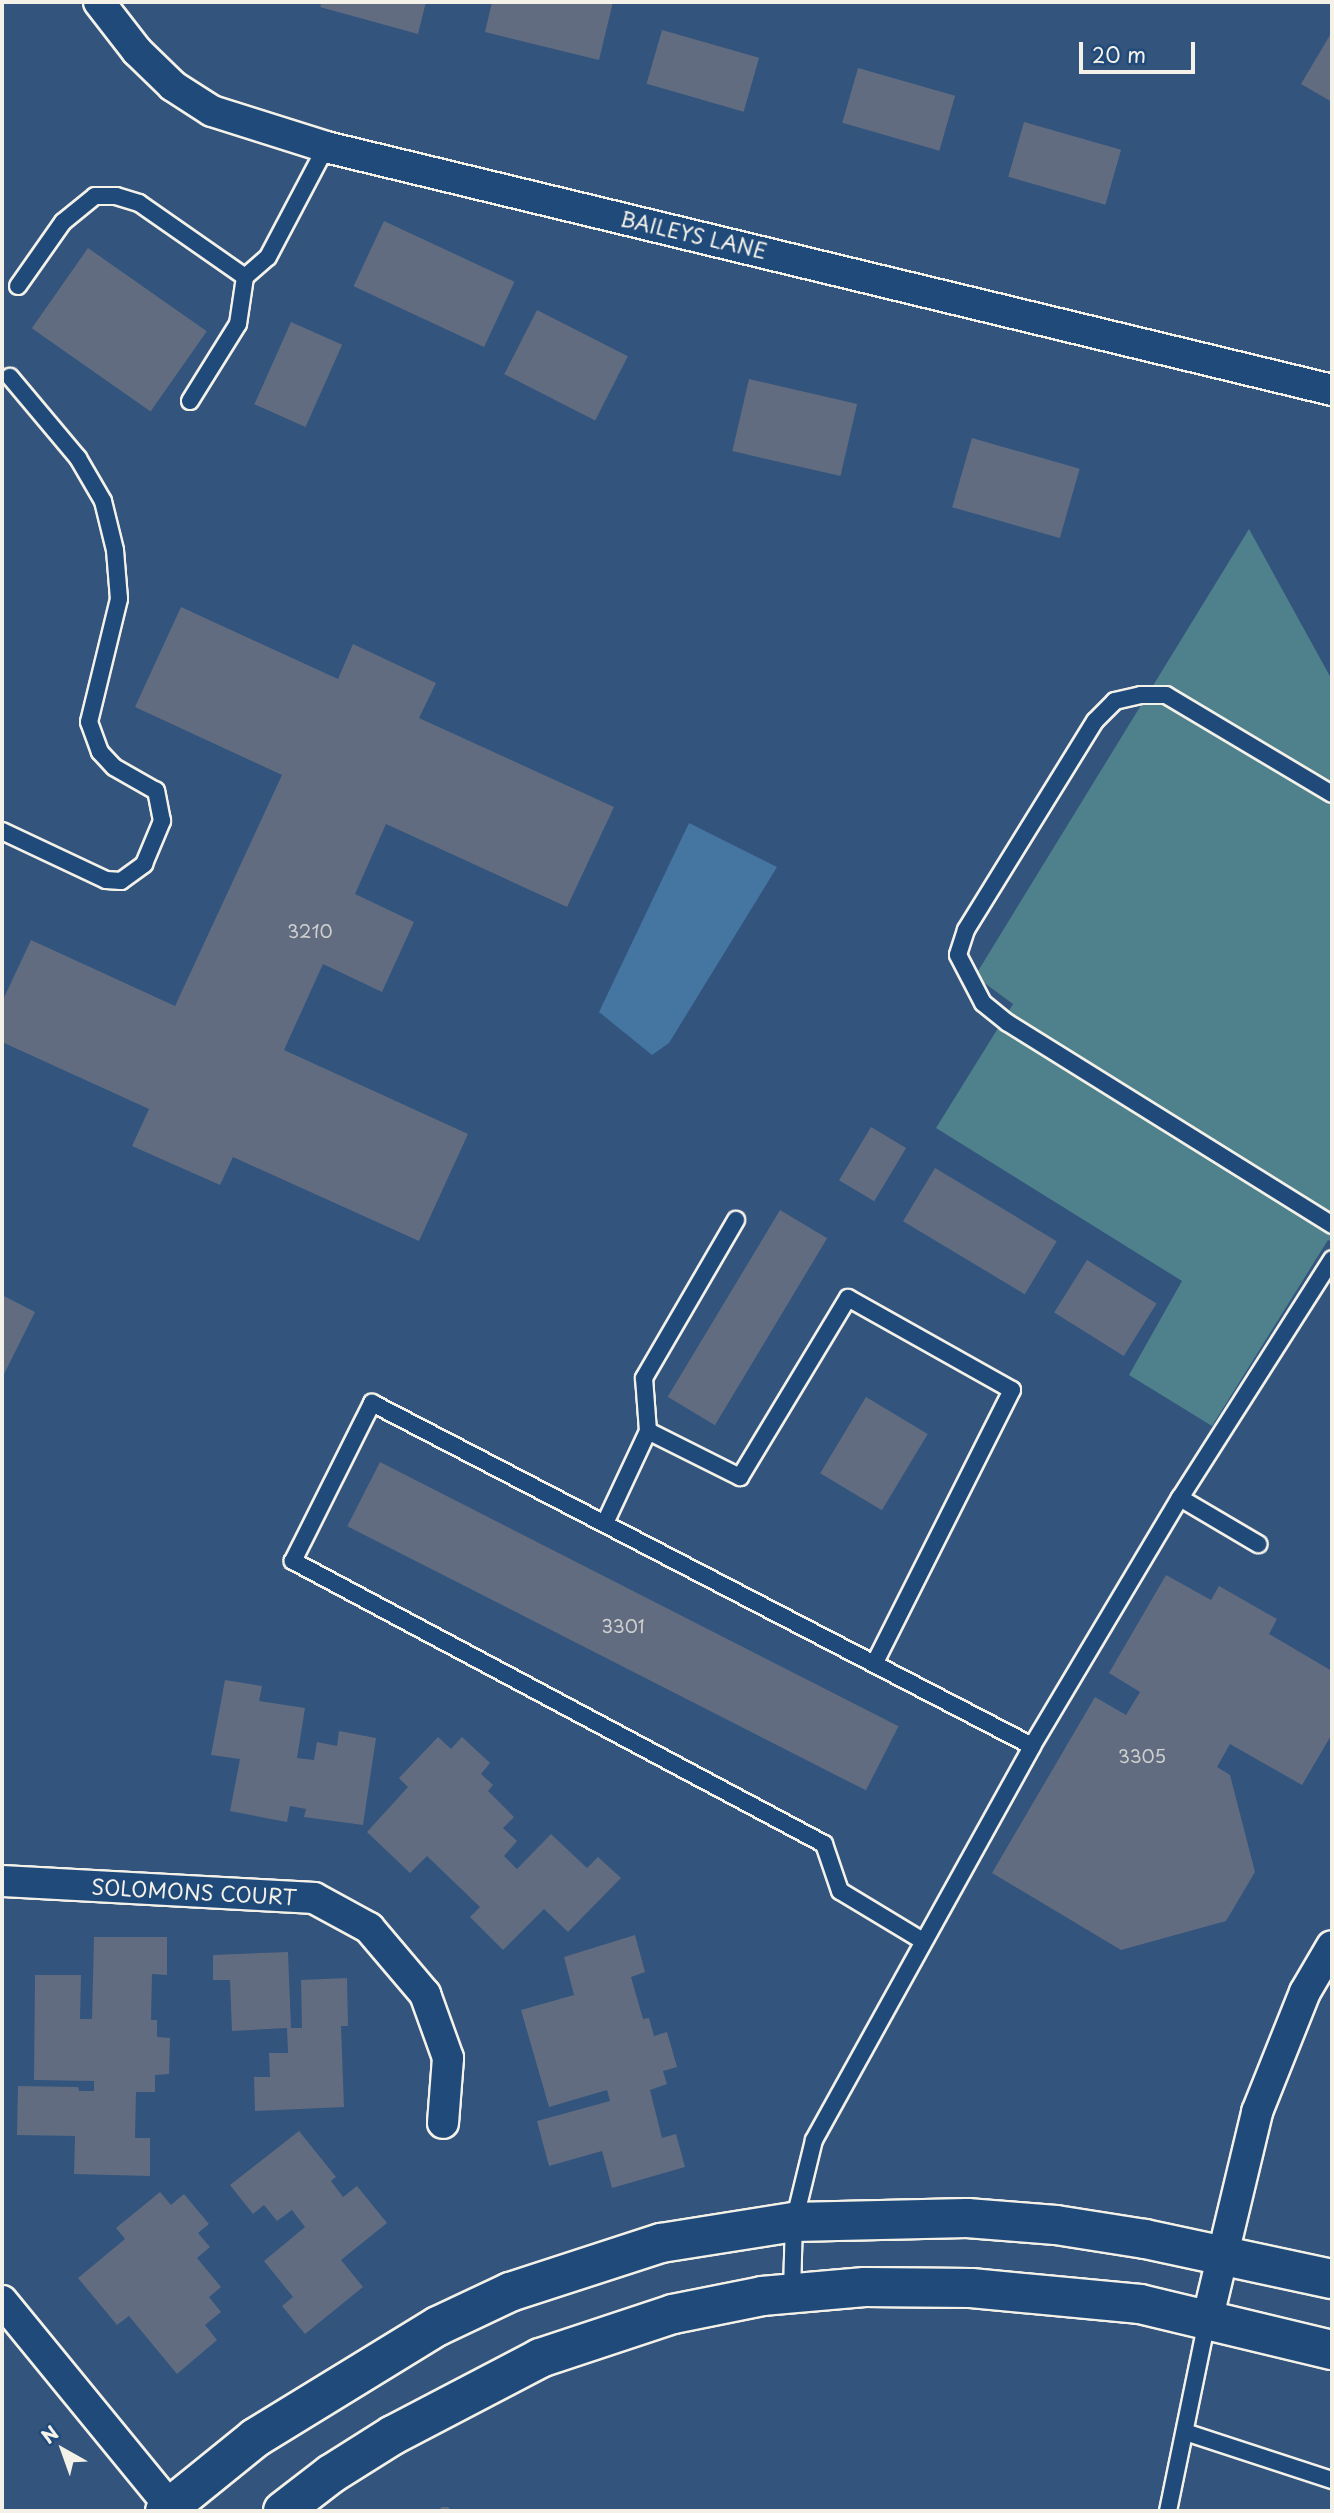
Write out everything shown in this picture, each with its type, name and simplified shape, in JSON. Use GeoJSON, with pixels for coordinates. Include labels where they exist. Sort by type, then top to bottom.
{"type":"FeatureCollection","features":[{"type":"Feature","properties":{"kind":"street","name":"BAILEYS LANE"},"geometry":{"type":"LineString","coordinates":[[99,2],[137,51],[173,86],[212,111],[326,147],[1332,390]]}},
{"type":"Feature","properties":{"kind":"street","name":"SOLOMONS COURT"},"geometry":{"type":"LineString","coordinates":[[2,1881],[314,1898],[369,1928],[425,1994],[448,2057],[443,2123]]}},
{"type":"Feature","properties":{"kind":"street"},"geometry":{"type":"LineString","coordinates":[[1207,2322],[1221,2252],[1256,2112],[1305,1992],[1332,1946]]}},
{"type":"Feature","properties":{"kind":"street"},"geometry":{"type":"LineString","coordinates":[[2,2301],[170,2510],[255,2438],[338,2384],[438,2326],[509,2292],[661,2243],[794,2222],[868,2218],[1006,2221],[1056,2225],[1221,2252],[1332,2279]]}},
{"type":"Feature","properties":{"kind":"street"},"geometry":{"type":"LineString","coordinates":[[283,2511],[331,2473],[393,2435],[540,2358],[673,2314],[792,2292],[971,2288],[1140,2304],[1332,2350]]}},
{"type":"Feature","properties":{"kind":"lane"},"geometry":{"type":"LineString","coordinates":[[190,401],[238,324],[244,277],[268,257],[326,147]]}},
{"type":"Feature","properties":{"kind":"lane"},"geometry":{"type":"LineString","coordinates":[[18,286],[63,222],[95,196],[116,196],[139,203],[244,277]]}},
{"type":"Feature","properties":{"kind":"lane"},"geometry":{"type":"LineString","coordinates":[[2,831],[106,880],[121,881],[144,864],[162,813],[156,791],[114,767],[100,752],[89,722],[119,599],[115,550],[103,501],[78,458],[10,377]]}},
{"type":"Feature","properties":{"kind":"lane"},"geometry":{"type":"LineString","coordinates":[[1332,794],[1166,695],[1141,695],[1115,701],[1095,721],[965,930],[958,954],[983,1003],[1008,1023],[1332,1225]]}},
{"type":"Feature","properties":{"kind":"lane"},"geometry":{"type":"LineString","coordinates":[[605,1523],[648,1431],[644,1378],[736,1220]]}},
{"type":"Feature","properties":{"kind":"lane"},"geometry":{"type":"LineString","coordinates":[[792,2292],[794,2222],[814,2140],[1032,1746],[1180,1498],[1332,1259]]}},
{"type":"Feature","properties":{"kind":"lane"},"geometry":{"type":"LineString","coordinates":[[648,1431],[740,1477],[848,1298],[1012,1390],[875,1662]]}},
{"type":"Feature","properties":{"kind":"lane"},"geometry":{"type":"LineString","coordinates":[[923,1941],[840,1891],[824,1844],[293,1561],[372,1403],[875,1662],[1032,1746]]}},
{"type":"Feature","properties":{"kind":"lane"},"geometry":{"type":"LineString","coordinates":[[1180,1498],[1258,1544]]}},
{"type":"Feature","properties":{"kind":"lane"},"geometry":{"type":"LineString","coordinates":[[1168,2511],[1207,2322]]}},
{"type":"Feature","properties":{"kind":"lane"},"geometry":{"type":"LineString","coordinates":[[1185,2432],[1332,2480]]}},
{"type":"Feature","properties":{"kind":"green space"},"geometry":{"type":"Polygon","coordinates":[[[1249,529],[1332,680],[1332,1242],[1328,1240],[1212,1426],[1129,1375],[1182,1281],[936,1128],[1013,1004],[975,976],[1249,529]]]}},
{"type":"Feature","properties":{"kind":"water"},"geometry":{"type":"Polygon","coordinates":[[[689,823],[777,867],[669,1043],[652,1055],[599,1012],[689,823]]]}},
{"type":"Feature","properties":{"kind":"building"},"geometry":{"type":"Polygon","coordinates":[[[322,2],[426,2],[418,34],[320,7],[322,2]]]}},
{"type":"Feature","properties":{"kind":"building"},"geometry":{"type":"Polygon","coordinates":[[[492,2],[613,2],[599,60],[485,32],[492,2]]]}},
{"type":"Feature","properties":{"kind":"building"},"geometry":{"type":"Polygon","coordinates":[[[662,30],[759,58],[744,112],[647,84],[662,30]]]}},
{"type":"Feature","properties":{"kind":"building"},"geometry":{"type":"Polygon","coordinates":[[[1330,35],[1332,36],[1332,102],[1301,84],[1330,35]]]}},
{"type":"Feature","properties":{"kind":"building"},"geometry":{"type":"Polygon","coordinates":[[[858,68],[955,96],[939,151],[842,123],[858,68]]]}},
{"type":"Feature","properties":{"kind":"building"},"geometry":{"type":"Polygon","coordinates":[[[1024,122],[1121,150],[1105,205],[1008,177],[1024,122]]]}},
{"type":"Feature","properties":{"kind":"building"},"geometry":{"type":"Polygon","coordinates":[[[384,221],[515,282],[484,347],[354,286],[384,221]]]}},
{"type":"Feature","properties":{"kind":"building"},"geometry":{"type":"Polygon","coordinates":[[[88,248],[207,331],[151,411],[32,328],[88,248]]]}},
{"type":"Feature","properties":{"kind":"building"},"geometry":{"type":"Polygon","coordinates":[[[537,310],[628,356],[595,420],[504,374],[537,310]]]}},
{"type":"Feature","properties":{"kind":"building"},"geometry":{"type":"Polygon","coordinates":[[[291,322],[342,345],[306,427],[254,404],[291,322]]]}},
{"type":"Feature","properties":{"kind":"building"},"geometry":{"type":"Polygon","coordinates":[[[749,379],[857,404],[841,476],[732,451],[749,379]]]}},
{"type":"Feature","properties":{"kind":"building"},"geometry":{"type":"Polygon","coordinates":[[[972,438],[1080,469],[1060,538],[952,507],[972,438]]]}},
{"type":"Feature","properties":{"kind":"building"},"geometry":{"type":"Polygon","coordinates":[[[181,607],[338,679],[353,644],[436,683],[419,718],[614,807],[567,907],[386,824],[355,894],[414,922],[382,992],[323,964],[284,1050],[468,1134],[419,1241],[233,1157],[220,1185],[132,1146],[149,1109],[2,1042],[2,1002],[31,940],[175,1006],[282,775],[135,707],[181,607]]]}},
{"type":"Feature","properties":{"kind":"building"},"geometry":{"type":"Polygon","coordinates":[[[871,1127],[906,1148],[874,1201],[839,1180],[871,1127]]]}},
{"type":"Feature","properties":{"kind":"building"},"geometry":{"type":"Polygon","coordinates":[[[935,1168],[1057,1241],[1025,1294],[903,1221],[935,1168]]]}},
{"type":"Feature","properties":{"kind":"building"},"geometry":{"type":"Polygon","coordinates":[[[780,1210],[827,1238],[715,1425],[668,1397],[780,1210]]]}},
{"type":"Feature","properties":{"kind":"building"},"geometry":{"type":"Polygon","coordinates":[[[1087,1260],[1157,1303],[1124,1356],[1054,1313],[1087,1260]]]}},
{"type":"Feature","properties":{"kind":"building"},"geometry":{"type":"Polygon","coordinates":[[[4,1296],[35,1312],[2,1378],[2,1301],[4,1296]]]}},
{"type":"Feature","properties":{"kind":"building"},"geometry":{"type":"Polygon","coordinates":[[[866,1397],[928,1434],[882,1510],[820,1473],[866,1397]]]}},
{"type":"Feature","properties":{"kind":"building"},"geometry":{"type":"Polygon","coordinates":[[[380,1462],[899,1726],[866,1790],[347,1526],[380,1462]]]}},
{"type":"Feature","properties":{"kind":"building"},"geometry":{"type":"Polygon","coordinates":[[[1166,1575],[1211,1600],[1219,1586],[1277,1619],[1269,1634],[1332,1671],[1332,1734],[1302,1785],[1230,1744],[1217,1767],[1230,1775],[1255,1872],[1226,1921],[1121,1950],[992,1873],[1095,1697],[1126,1715],[1140,1692],[1109,1673],[1166,1575]]]}},
{"type":"Feature","properties":{"kind":"building"},"geometry":{"type":"Polygon","coordinates":[[[225,1680],[262,1686],[259,1701],[305,1708],[297,1758],[314,1760],[317,1742],[337,1746],[339,1731],[376,1738],[363,1825],[304,1817],[306,1809],[290,1806],[287,1822],[230,1811],[240,1759],[211,1755],[225,1680]]]}},
{"type":"Feature","properties":{"kind":"building"},"geometry":{"type":"Polygon","coordinates":[[[438,1737],[451,1749],[462,1737],[490,1763],[481,1774],[493,1785],[488,1791],[514,1817],[503,1828],[517,1841],[504,1856],[517,1869],[551,1834],[587,1868],[598,1857],[621,1878],[568,1932],[544,1909],[503,1950],[470,1917],[480,1907],[427,1856],[410,1873],[367,1832],[408,1787],[399,1778],[438,1737]]]}},
{"type":"Feature","properties":{"kind":"building"},"geometry":{"type":"Polygon","coordinates":[[[635,1935],[645,1972],[631,1977],[643,2019],[649,2018],[654,2036],[667,2032],[677,2067],[663,2071],[667,2084],[650,2090],[662,2138],[676,2134],[685,2167],[612,2188],[602,2151],[549,2166],[537,2121],[610,2101],[607,2090],[549,2107],[521,2010],[574,1995],[564,1957],[635,1935]]]}},
{"type":"Feature","properties":{"kind":"building"},"geometry":{"type":"Polygon","coordinates":[[[94,1937],[167,1937],[167,1975],[152,1974],[151,2020],[157,2020],[157,2037],[170,2038],[169,2074],[155,2075],[155,2092],[136,2092],[135,2138],[150,2138],[150,2176],[74,2174],[75,2136],[17,2135],[18,2086],[78,2087],[79,2091],[94,2091],[94,2081],[34,2080],[35,1975],[81,1975],[80,2019],[92,2019],[94,1937]]]}},
{"type":"Feature","properties":{"kind":"building"},"geometry":{"type":"Polygon","coordinates":[[[288,1952],[291,2028],[302,2028],[301,1980],[347,1978],[348,2026],[341,2026],[344,2107],[255,2111],[254,2077],[270,2077],[269,2053],[288,2053],[287,2028],[232,2031],[230,1980],[213,1980],[213,1955],[288,1952]]]}},
{"type":"Feature","properties":{"kind":"building"},"geometry":{"type":"Polygon","coordinates":[[[299,2131],[336,2177],[331,2181],[343,2197],[357,2186],[387,2223],[341,2260],[363,2287],[305,2334],[282,2306],[293,2297],[264,2261],[305,2227],[292,2210],[277,2221],[264,2205],[253,2214],[230,2185],[299,2131]]]}},
{"type":"Feature","properties":{"kind":"building"},"geometry":{"type":"Polygon","coordinates":[[[160,2192],[171,2205],[184,2194],[209,2224],[198,2233],[210,2247],[197,2258],[221,2287],[209,2297],[221,2312],[205,2325],[217,2340],[177,2374],[129,2316],[117,2325],[78,2278],[125,2239],[116,2228],[160,2192]]]}},
{"type":"Feature","properties":{"kind":"building"},"geometry":{"type":"Polygon","coordinates":[[[448,2507],[452,2511],[437,2511],[448,2507]]]}}]}
